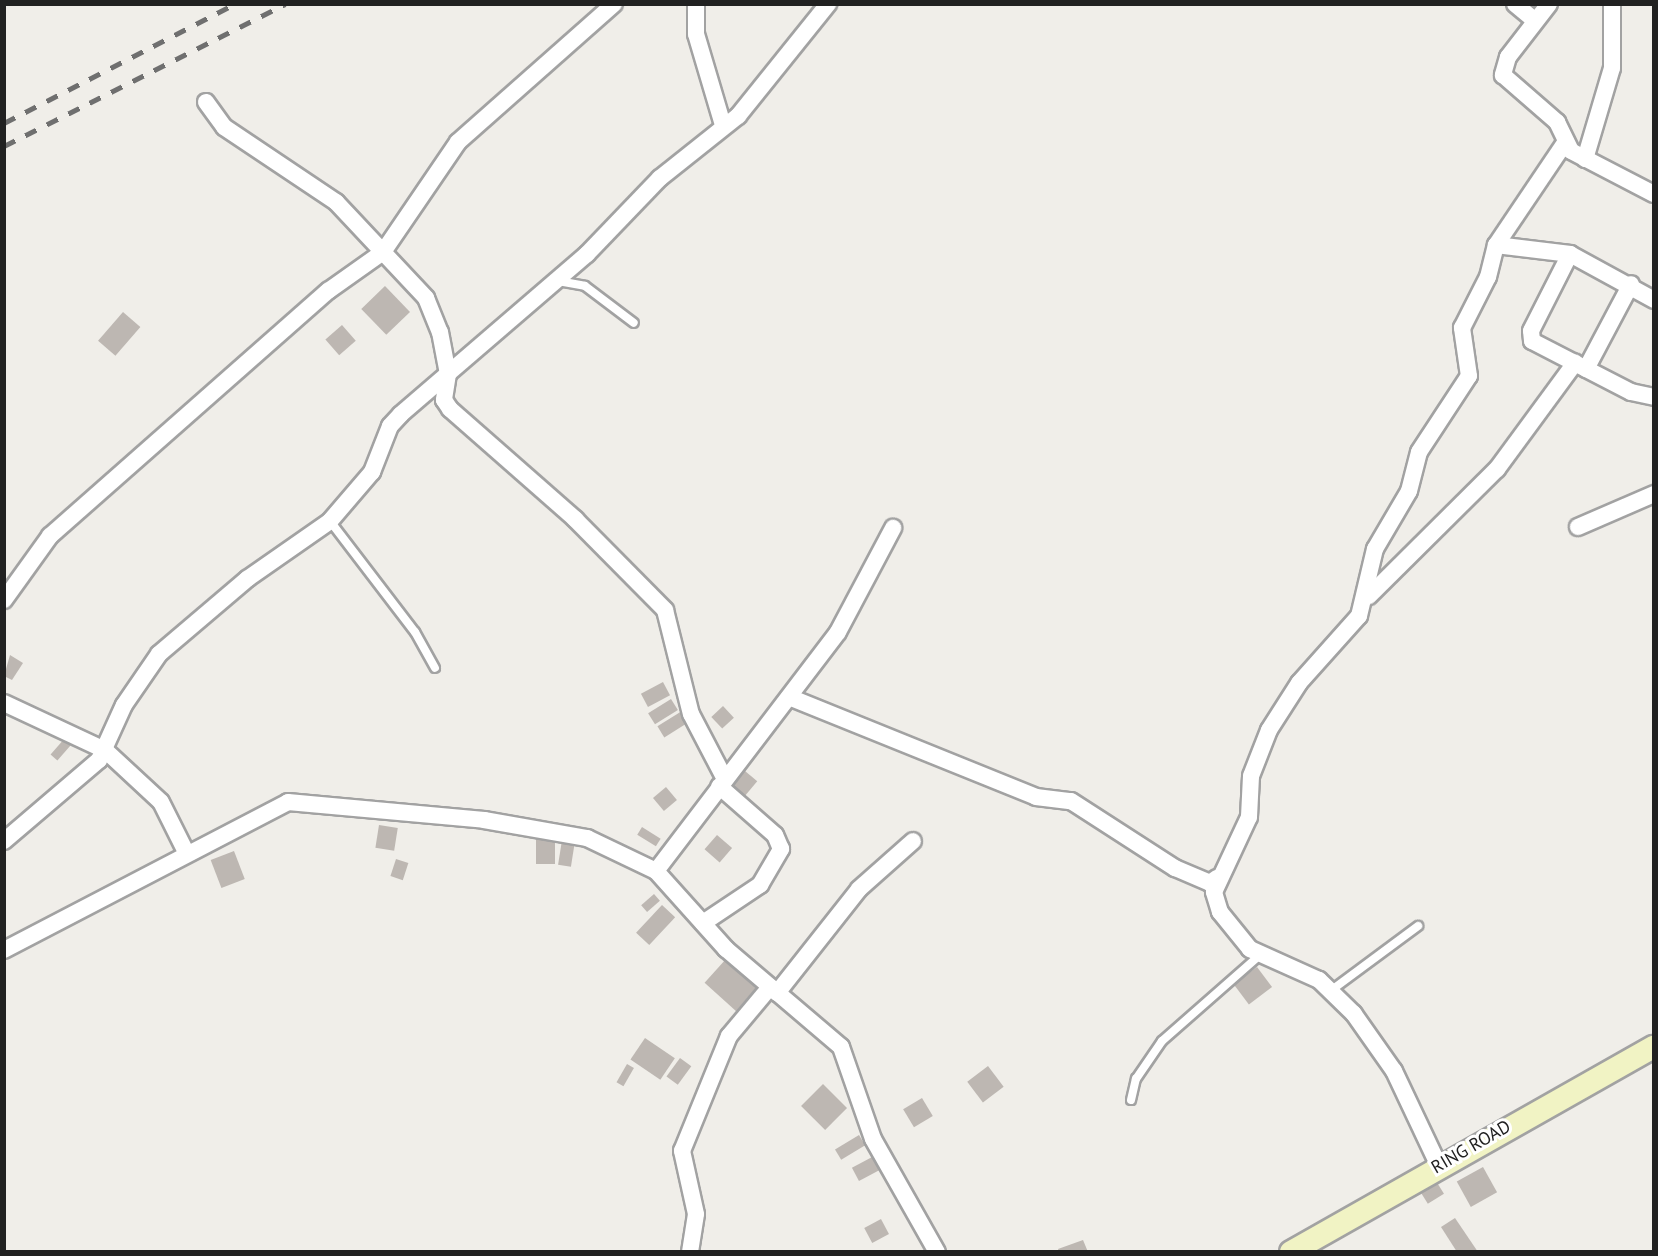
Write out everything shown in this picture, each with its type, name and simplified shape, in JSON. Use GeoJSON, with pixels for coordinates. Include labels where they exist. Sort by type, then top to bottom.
{"type":"FeatureCollection","features":[{"type":"Feature","properties":{"kind":"street"},"geometry":{"type":"LineString","coordinates":[[4,600],[50,536],[328,291],[383,252],[458,142],[614,4]]}},
{"type":"Feature","properties":{"kind":"street"},"geometry":{"type":"LineString","coordinates":[[696,4],[696,34],[723,125]]}},
{"type":"Feature","properties":{"kind":"street"},"geometry":{"type":"LineString","coordinates":[[4,841],[105,750],[124,705],[159,654],[247,579],[330,521],[372,472],[390,426],[554,281],[660,178],[755,98],[828,4]]}},
{"type":"Feature","properties":{"kind":"street"},"geometry":{"type":"LineString","coordinates":[[1515,4],[1535,21]]}},
{"type":"Feature","properties":{"kind":"street"},"geometry":{"type":"LineString","coordinates":[[1549,4],[1509,57],[1503,75],[1557,122],[1564,144],[1585,159],[1653,194]]}},
{"type":"Feature","properties":{"kind":"street"},"geometry":{"type":"LineString","coordinates":[[1585,159],[1612,68],[1612,4]]}},
{"type":"Feature","properties":{"kind":"street"},"geometry":{"type":"LineString","coordinates":[[206,102],[224,127],[324,193],[408,275],[437,316],[448,374],[444,389],[450,410],[574,519],[665,610],[691,714],[722,782],[775,835],[781,849],[760,885],[703,923]]}},
{"type":"Feature","properties":{"kind":"street"},"geometry":{"type":"LineString","coordinates":[[1438,1164],[1394,1071],[1333,989],[1260,955],[1239,939],[1220,912],[1214,891],[1217,878],[1250,817],[1251,776],[1269,730],[1299,683],[1359,615],[1368,596],[1375,549],[1409,491],[1419,452],[1469,376],[1462,328],[1488,277],[1496,245],[1564,144]]}},
{"type":"Feature","properties":{"kind":"street"},"geometry":{"type":"LineString","coordinates":[[1496,245],[1570,254],[1632,284],[1653,300]]}},
{"type":"Feature","properties":{"kind":"street"},"geometry":{"type":"LineString","coordinates":[[1570,254],[1531,336],[1580,366],[1653,397]]}},
{"type":"Feature","properties":{"kind":"street"},"geometry":{"type":"LineString","coordinates":[[1368,596],[1497,469],[1580,366],[1632,284]]}},
{"type":"Feature","properties":{"kind":"street"},"geometry":{"type":"LineString","coordinates":[[1578,527],[1653,494]]}},
{"type":"Feature","properties":{"kind":"street"},"geometry":{"type":"LineString","coordinates":[[656,871],[838,632],[893,528]]}},
{"type":"Feature","properties":{"kind":"street"},"geometry":{"type":"LineString","coordinates":[[789,697],[1036,797],[1071,801],[1175,868],[1210,883],[1217,878]]}},
{"type":"Feature","properties":{"kind":"street"},"geometry":{"type":"LineString","coordinates":[[4,703],[105,750],[162,802],[186,852]]}},
{"type":"Feature","properties":{"kind":"street"},"geometry":{"type":"LineString","coordinates":[[4,950],[267,809],[307,800],[562,829],[656,871],[703,923],[847,1057],[873,1138],[938,1251]]}},
{"type":"Feature","properties":{"kind":"street"},"geometry":{"type":"LineString","coordinates":[[690,1251],[696,1214],[682,1151],[729,1036],[774,990],[859,889],[914,841]]}},
{"type":"Feature","properties":{"kind":"street","name":"RING ROAD"},"geometry":{"type":"LineString","coordinates":[[1291,1251],[1349,1223],[1438,1164],[1653,1047]]}},
{"type":"Feature","properties":{"kind":"lane"},"geometry":{"type":"LineString","coordinates":[[554,281],[585,286],[634,323]]}},
{"type":"Feature","properties":{"kind":"lane"},"geometry":{"type":"LineString","coordinates":[[330,521],[415,632],[435,668]]}},
{"type":"Feature","properties":{"kind":"lane"},"geometry":{"type":"LineString","coordinates":[[1333,989],[1418,926]]}},
{"type":"Feature","properties":{"kind":"lane"},"geometry":{"type":"LineString","coordinates":[[1131,1100],[1136,1079],[1162,1041],[1260,955]]}},
{"type":"Feature","properties":{"kind":"building"},"geometry":{"type":"Polygon","coordinates":[[[385,286],[410,312],[386,335],[361,309],[385,286]]]}},
{"type":"Feature","properties":{"kind":"building"},"geometry":{"type":"Polygon","coordinates":[[[123,312],[140,327],[115,356],[98,341],[123,312]]]}},
{"type":"Feature","properties":{"kind":"building"},"geometry":{"type":"Polygon","coordinates":[[[342,325],[356,341],[339,355],[325,339],[342,325]]]}},
{"type":"Feature","properties":{"kind":"building"},"geometry":{"type":"Polygon","coordinates":[[[10,655],[23,663],[12,680],[4,676],[10,655]]]}},
{"type":"Feature","properties":{"kind":"building"},"geometry":{"type":"Polygon","coordinates":[[[663,682],[670,695],[648,707],[641,694],[663,682]]]}},
{"type":"Feature","properties":{"kind":"building"},"geometry":{"type":"Polygon","coordinates":[[[671,699],[678,710],[655,724],[648,713],[671,699]]]}},
{"type":"Feature","properties":{"kind":"building"},"geometry":{"type":"Polygon","coordinates":[[[723,706],[734,718],[722,729],[711,717],[723,706]]]}},
{"type":"Feature","properties":{"kind":"building"},"geometry":{"type":"Polygon","coordinates":[[[682,711],[689,722],[664,737],[657,726],[682,711]]]}},
{"type":"Feature","properties":{"kind":"building"},"geometry":{"type":"Polygon","coordinates":[[[65,738],[72,744],[57,761],[51,755],[65,738]]]}},
{"type":"Feature","properties":{"kind":"building"},"geometry":{"type":"Polygon","coordinates":[[[745,771],[757,781],[744,797],[732,786],[745,771]]]}},
{"type":"Feature","properties":{"kind":"building"},"geometry":{"type":"Polygon","coordinates":[[[666,787],[677,800],[664,811],[653,798],[666,787]]]}},
{"type":"Feature","properties":{"kind":"building"},"geometry":{"type":"Polygon","coordinates":[[[379,825],[398,828],[394,851],[375,848],[379,825]]]}},
{"type":"Feature","properties":{"kind":"building"},"geometry":{"type":"Polygon","coordinates":[[[642,827],[661,839],[656,846],[637,835],[642,827]]]}},
{"type":"Feature","properties":{"kind":"building"},"geometry":{"type":"Polygon","coordinates":[[[536,832],[555,832],[555,864],[536,864],[536,832]]]}},
{"type":"Feature","properties":{"kind":"building"},"geometry":{"type":"Polygon","coordinates":[[[717,835],[732,848],[720,862],[705,849],[717,835]]]}},
{"type":"Feature","properties":{"kind":"building"},"geometry":{"type":"Polygon","coordinates":[[[562,840],[575,842],[571,867],[558,865],[562,840]]]}},
{"type":"Feature","properties":{"kind":"building"},"geometry":{"type":"Polygon","coordinates":[[[234,851],[245,879],[221,888],[211,860],[234,851]]]}},
{"type":"Feature","properties":{"kind":"building"},"geometry":{"type":"Polygon","coordinates":[[[396,859],[408,863],[403,880],[390,876],[396,859]]]}},
{"type":"Feature","properties":{"kind":"building"},"geometry":{"type":"Polygon","coordinates":[[[654,894],[660,901],[647,912],[641,905],[654,894]]]}},
{"type":"Feature","properties":{"kind":"building"},"geometry":{"type":"Polygon","coordinates":[[[662,905],[675,917],[649,945],[636,933],[662,905]]]}},
{"type":"Feature","properties":{"kind":"building"},"geometry":{"type":"Polygon","coordinates":[[[726,959],[761,990],[740,1014],[705,983],[726,959]]]}},
{"type":"Feature","properties":{"kind":"building"},"geometry":{"type":"Polygon","coordinates":[[[1257,967],[1272,987],[1249,1004],[1234,984],[1257,967]]]}},
{"type":"Feature","properties":{"kind":"building"},"geometry":{"type":"Polygon","coordinates":[[[645,1038],[675,1058],[660,1080],[630,1060],[645,1038]]]}},
{"type":"Feature","properties":{"kind":"building"},"geometry":{"type":"Polygon","coordinates":[[[680,1058],[691,1066],[678,1085],[666,1077],[680,1058]]]}},
{"type":"Feature","properties":{"kind":"building"},"geometry":{"type":"Polygon","coordinates":[[[627,1064],[634,1068],[623,1086],[616,1082],[627,1064]]]}},
{"type":"Feature","properties":{"kind":"building"},"geometry":{"type":"Polygon","coordinates":[[[988,1066],[1004,1087],[983,1102],[967,1082],[988,1066]]]}},
{"type":"Feature","properties":{"kind":"building"},"geometry":{"type":"Polygon","coordinates":[[[823,1084],[847,1108],[825,1130],[801,1106],[823,1084]]]}},
{"type":"Feature","properties":{"kind":"building"},"geometry":{"type":"Polygon","coordinates":[[[922,1098],[933,1116],[914,1127],[903,1109],[922,1098]]]}},
{"type":"Feature","properties":{"kind":"building"},"geometry":{"type":"Polygon","coordinates":[[[859,1135],[865,1145],[841,1160],[835,1149],[859,1135]]]}},
{"type":"Feature","properties":{"kind":"building"},"geometry":{"type":"Polygon","coordinates":[[[874,1156],[881,1169],[859,1181],[852,1168],[874,1156]]]}},
{"type":"Feature","properties":{"kind":"building"},"geometry":{"type":"Polygon","coordinates":[[[1483,1167],[1497,1192],[1471,1207],[1457,1182],[1483,1167]]]}},
{"type":"Feature","properties":{"kind":"building"},"geometry":{"type":"Polygon","coordinates":[[[1436,1181],[1444,1194],[1428,1204],[1420,1191],[1436,1181]]]}},
{"type":"Feature","properties":{"kind":"building"},"geometry":{"type":"Polygon","coordinates":[[[1455,1218],[1478,1252],[1457,1252],[1441,1227],[1455,1218]]]}},
{"type":"Feature","properties":{"kind":"building"},"geometry":{"type":"Polygon","coordinates":[[[881,1219],[889,1234],[872,1243],[864,1228],[881,1219]]]}},
{"type":"Feature","properties":{"kind":"building"},"geometry":{"type":"Polygon","coordinates":[[[1083,1240],[1088,1252],[1059,1252],[1058,1249],[1083,1240]]]}},
{"type":"Feature","properties":{"kind":"railway"},"geometry":{"type":"LineString","coordinates":[[4,123],[235,4]]}},
{"type":"Feature","properties":{"kind":"railway"},"geometry":{"type":"LineString","coordinates":[[4,146],[285,4]]}}]}
